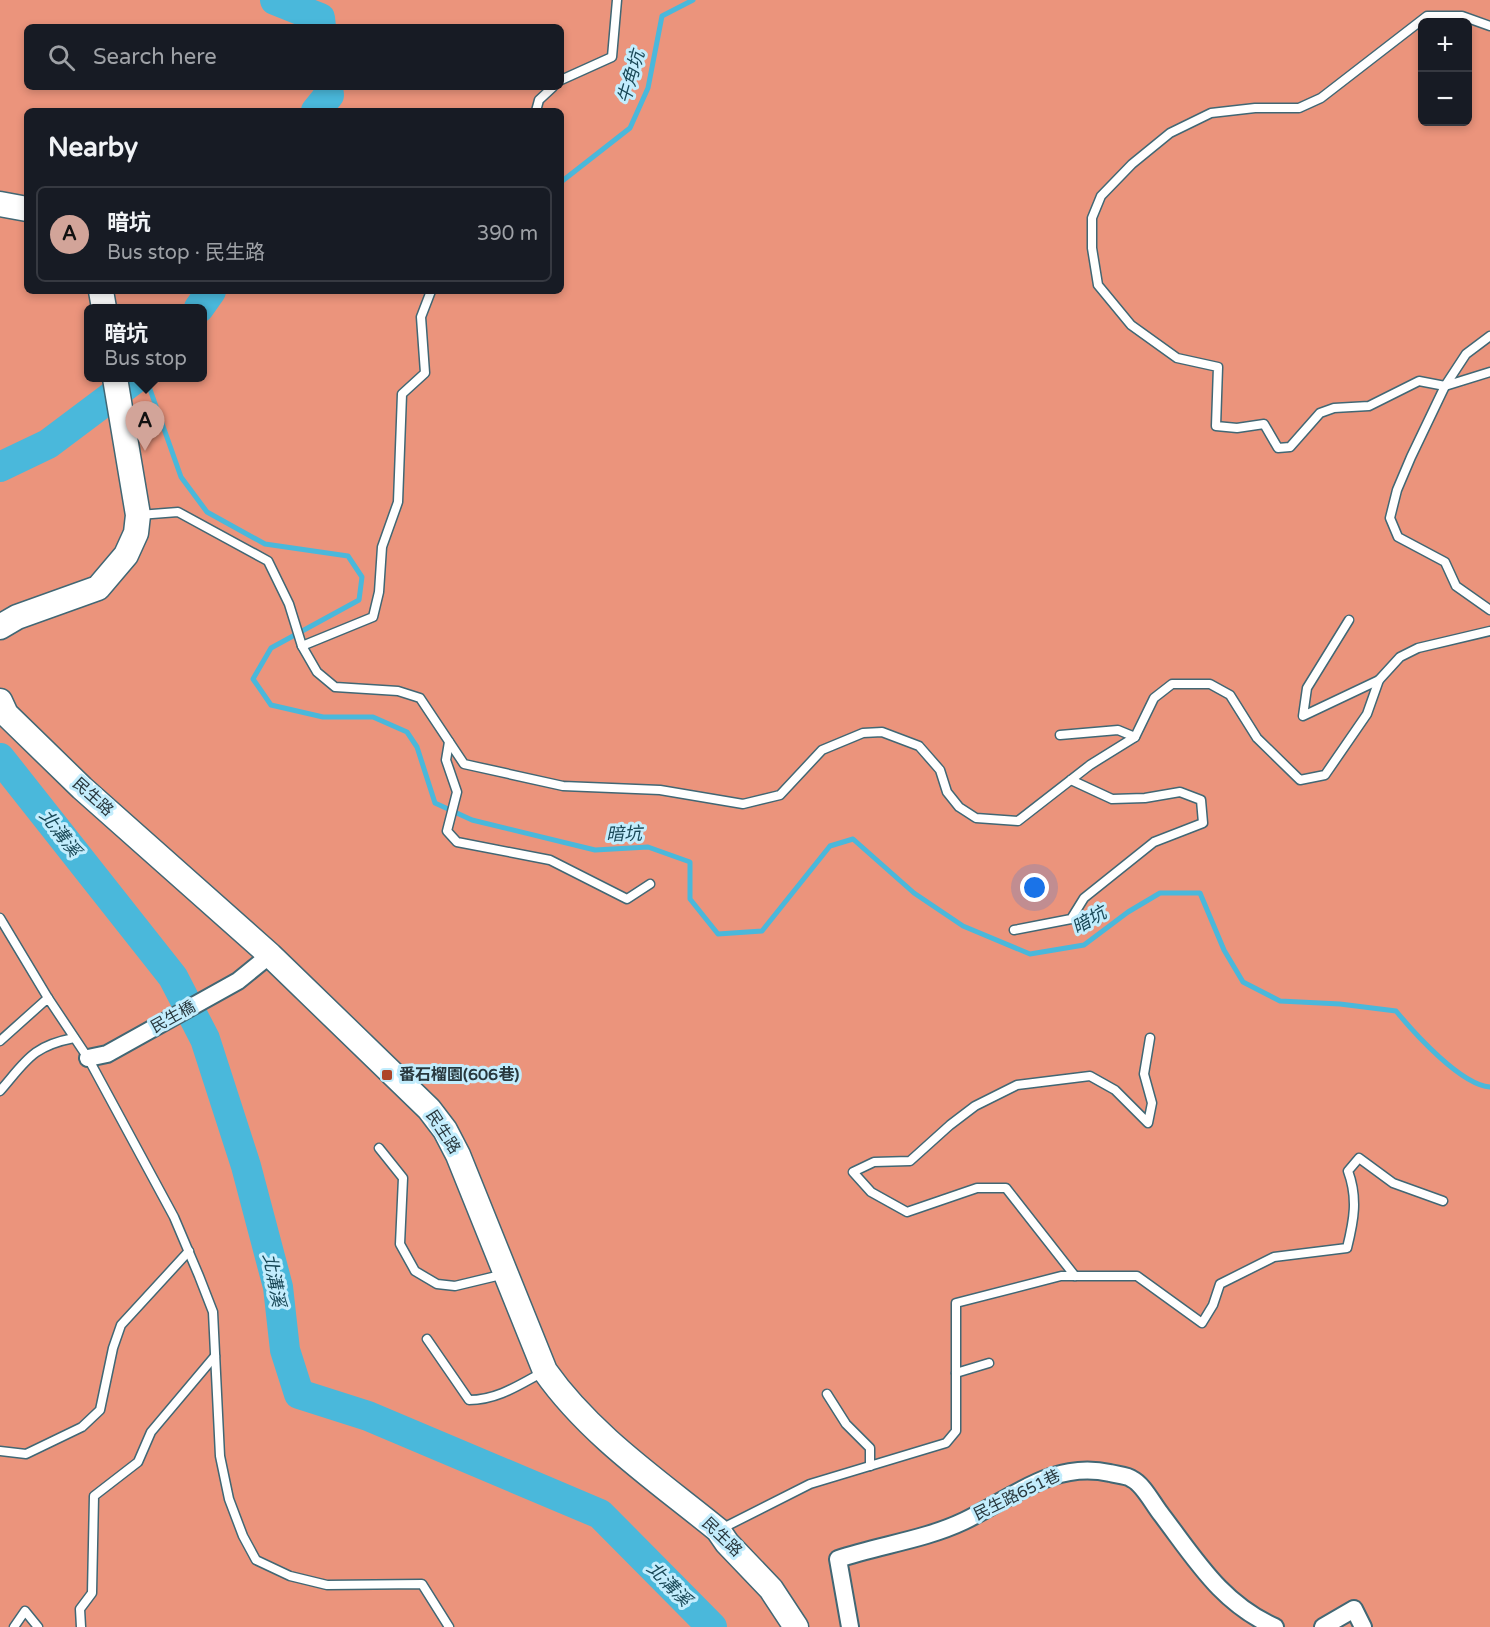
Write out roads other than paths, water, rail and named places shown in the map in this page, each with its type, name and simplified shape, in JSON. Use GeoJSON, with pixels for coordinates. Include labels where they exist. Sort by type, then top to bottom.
{"type":"FeatureCollection","features":[{"type":"Feature","properties":{"kind":"street"},"geometry":{"type":"LineString","coordinates":[[0,204],[24,208]]}},
{"type":"Feature","properties":{"kind":"street"},"geometry":{"type":"LineString","coordinates":[[0,627],[17,617],[98,588],[126,555],[136,533],[138,515],[116,382]]}},
{"type":"Feature","properties":{"kind":"street","name":"民生路"},"geometry":{"type":"LineString","coordinates":[[0,701],[6,714],[82,788],[270,955],[429,1109],[445,1130],[458,1155],[546,1371],[563,1396],[604,1437],[718,1530],[727,1543],[771,1589],[795,1627]]}},
{"type":"Feature","properties":{"kind":"street","name":"民生橋"},"geometry":{"type":"LineString","coordinates":[[88,1058],[107,1054],[238,981],[270,955]]}},
{"type":"Feature","properties":{"kind":"street","name":"民生路651巷"},"geometry":{"type":"LineString","coordinates":[[850,1627],[838,1559],[870,1548],[926,1535],[964,1521],[1002,1498],[1066,1471],[1093,1469],[1134,1479],[1225,1595],[1249,1615],[1275,1627]]}},
{"type":"Feature","properties":{"kind":"street"},"geometry":{"type":"LineString","coordinates":[[1323,1627],[1354,1609],[1363,1627]]}},
{"type":"Feature","properties":{"kind":"lane"},"geometry":{"type":"LineString","coordinates":[[564,79],[612,57],[616,0]]}},
{"type":"Feature","properties":{"kind":"lane"},"geometry":{"type":"LineString","coordinates":[[1490,26],[1461,16],[1427,16],[1321,98],[1299,108],[1255,108],[1211,113],[1170,133],[1132,164],[1101,196],[1092,218],[1092,248],[1098,285],[1131,326],[1177,358],[1218,367],[1216,426],[1236,428],[1264,424],[1278,448],[1290,447],[1320,413],[1369,406],[1419,381],[1445,386],[1490,372]]}},
{"type":"Feature","properties":{"kind":"lane"},"geometry":{"type":"LineString","coordinates":[[537,108],[539,100],[550,90]]}},
{"type":"Feature","properties":{"kind":"lane"},"geometry":{"type":"LineString","coordinates":[[302,646],[373,616],[379,592],[382,547],[398,502],[402,394],[425,373],[421,316],[430,294]]}},
{"type":"Feature","properties":{"kind":"lane"},"geometry":{"type":"LineString","coordinates":[[1490,336],[1466,354],[1445,386],[1406,468],[1390,518],[1398,537],[1445,562],[1456,586],[1490,610]]}},
{"type":"Feature","properties":{"kind":"lane"},"geometry":{"type":"LineString","coordinates":[[138,515],[178,512],[268,561],[289,604],[302,646],[317,672],[335,687],[398,691],[420,698],[464,764],[552,783],[660,790],[743,804],[780,795],[822,750],[863,734],[882,732],[919,746],[940,771],[947,792],[959,807],[976,818],[1018,821],[1071,780],[1135,737],[1154,698],[1172,684],[1210,684],[1230,695],[1257,738],[1300,780],[1325,775],[1366,714],[1379,680],[1400,657],[1418,648],[1490,631]]}},
{"type":"Feature","properties":{"kind":"lane"},"geometry":{"type":"LineString","coordinates":[[1349,620],[1307,688],[1304,716],[1379,680]]}},
{"type":"Feature","properties":{"kind":"lane"},"geometry":{"type":"LineString","coordinates":[[1060,735],[1118,730],[1135,737]]}},
{"type":"Feature","properties":{"kind":"lane"},"geometry":{"type":"LineString","coordinates":[[449,742],[446,760],[457,792],[447,831],[458,842],[550,860],[627,899],[650,884]]}},
{"type":"Feature","properties":{"kind":"lane"},"geometry":{"type":"LineString","coordinates":[[1014,930],[1071,919],[1084,897],[1154,842],[1203,823],[1201,801],[1180,792],[1145,798],[1112,799],[1071,780]]}},
{"type":"Feature","properties":{"kind":"lane"},"geometry":{"type":"LineString","coordinates":[[0,918],[48,998],[88,1058],[174,1217],[189,1251],[213,1312],[220,1456],[229,1499],[243,1536],[256,1560],[290,1576],[327,1585],[422,1584],[449,1627]]}},
{"type":"Feature","properties":{"kind":"lane"},"geometry":{"type":"LineString","coordinates":[[0,1041],[48,998]]}},
{"type":"Feature","properties":{"kind":"lane"},"geometry":{"type":"LineString","coordinates":[[0,1091],[36,1051],[50,1042],[74,1038]]}},
{"type":"Feature","properties":{"kind":"lane"},"geometry":{"type":"LineString","coordinates":[[1075,1276],[1006,1188],[977,1188],[907,1212],[871,1192],[853,1172],[874,1162],[910,1161],[975,1106],[1017,1085],[1090,1076],[1115,1090],[1148,1123],[1152,1103],[1144,1074],[1150,1038]]}},
{"type":"Feature","properties":{"kind":"lane"},"geometry":{"type":"LineString","coordinates":[[379,1148],[403,1178],[400,1244],[415,1271],[437,1284],[455,1286],[505,1274]]}},
{"type":"Feature","properties":{"kind":"lane"},"geometry":{"type":"LineString","coordinates":[[718,1530],[810,1484],[946,1443],[956,1431],[956,1303],[1061,1276],[1137,1276],[1202,1323],[1213,1305],[1220,1284],[1274,1257],[1347,1248],[1355,1219],[1355,1189],[1348,1171],[1359,1158],[1392,1183],[1443,1201]]}},
{"type":"Feature","properties":{"kind":"lane"},"geometry":{"type":"LineString","coordinates":[[0,1450],[26,1454],[82,1427],[100,1410],[113,1348],[121,1325],[189,1251]]}},
{"type":"Feature","properties":{"kind":"lane"},"geometry":{"type":"LineString","coordinates":[[427,1339],[469,1400],[485,1400],[503,1394],[546,1371]]}},
{"type":"Feature","properties":{"kind":"lane"},"geometry":{"type":"LineString","coordinates":[[81,1627],[80,1609],[92,1593],[94,1496],[138,1462],[151,1432],[215,1356]]}},
{"type":"Feature","properties":{"kind":"lane"},"geometry":{"type":"LineString","coordinates":[[956,1373],[989,1363]]}},
{"type":"Feature","properties":{"kind":"lane"},"geometry":{"type":"LineString","coordinates":[[827,1394],[846,1424],[870,1448],[870,1466]]}},
{"type":"Feature","properties":{"kind":"lane"},"geometry":{"type":"LineString","coordinates":[[14,1627],[25,1611],[38,1627]]}},
{"type":"Feature","properties":{"kind":"waterway","name":"北溝溪"},"geometry":{"type":"LineString","coordinates":[[275,0],[320,18],[321,24]]}},
{"type":"Feature","properties":{"kind":"waterway","name":"牛角坑"},"geometry":{"type":"LineString","coordinates":[[564,180],[630,128],[648,88],[662,16],[693,0]]}},
{"type":"Feature","properties":{"kind":"waterway","name":"北溝溪"},"geometry":{"type":"LineString","coordinates":[[318,108],[329,95],[328,90]]}},
{"type":"Feature","properties":{"kind":"waterway","name":"北溝溪"},"geometry":{"type":"LineString","coordinates":[[202,304],[209,294]]}},
{"type":"Feature","properties":{"kind":"waterway","name":"北溝溪"},"geometry":{"type":"LineString","coordinates":[[0,467],[48,444],[131,382]]}},
{"type":"Feature","properties":{"kind":"waterway","name":"暗坑"},"geometry":{"type":"LineString","coordinates":[[147,382],[181,477],[207,512],[265,544],[348,556],[362,577],[359,600],[271,648],[253,679],[271,705],[323,717],[373,717],[407,732],[417,747],[435,803],[472,820],[595,850],[648,847],[690,862],[690,899],[718,934],[762,931],[830,846],[853,839],[914,893],[963,926],[1030,954],[1084,945],[1128,912],[1160,893],[1200,893],[1224,950],[1243,982],[1280,1001],[1340,1004],[1396,1011],[1439,1057],[1466,1078],[1490,1087]]}},
{"type":"Feature","properties":{"kind":"waterway","name":"北溝溪"},"geometry":{"type":"LineString","coordinates":[[0,758],[173,977],[205,1039],[246,1166],[278,1287],[285,1350],[299,1394],[368,1416],[600,1514],[712,1627]]}},
{"type":"Feature","properties":{"kind":"waterway","name":"北溝溪"},"geometry":{"type":"LineString","coordinates":[[0,772],[11,769]]}},
{"type":"Feature","properties":{"kind":"place","name":"暗坑"},"geometry":{"type":"Point","coordinates":[145,451]}},
{"type":"Feature","properties":{"kind":"place","name":"番石榴園(606巷)"},"geometry":{"type":"Point","coordinates":[387,1075]}}]}
